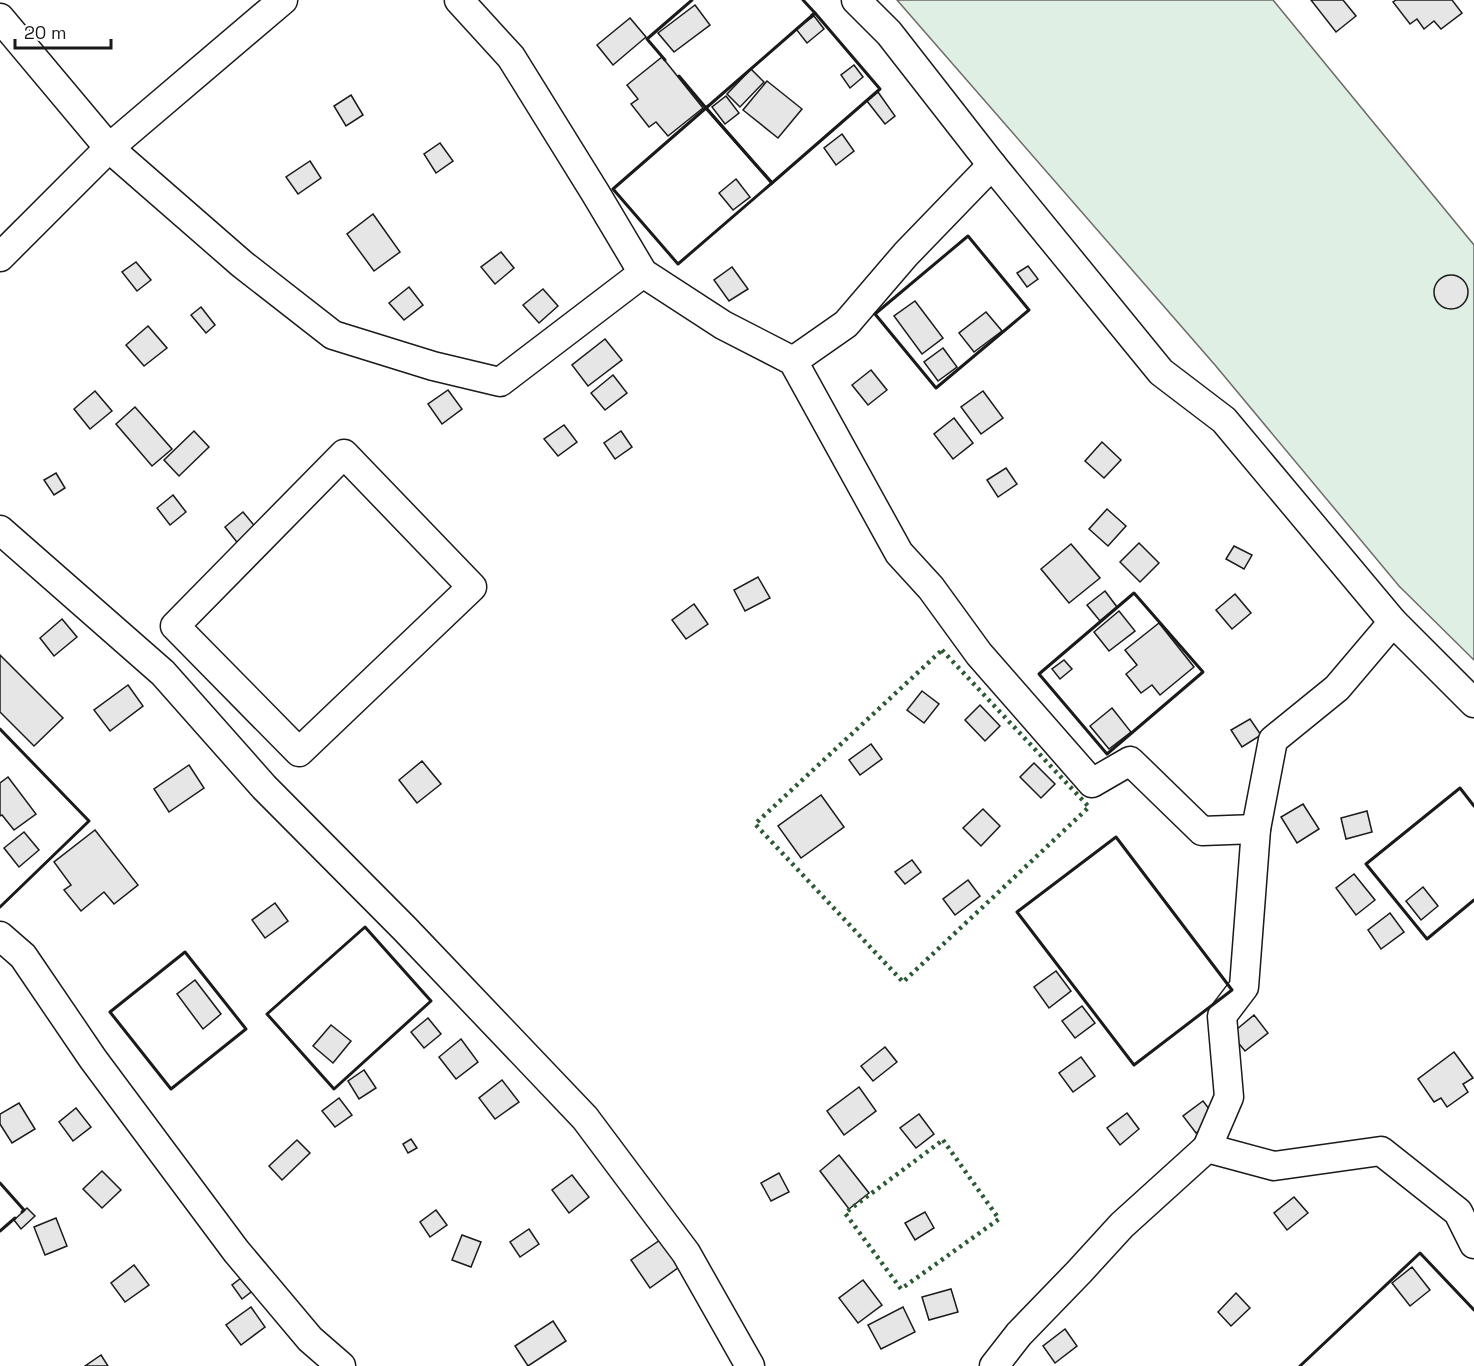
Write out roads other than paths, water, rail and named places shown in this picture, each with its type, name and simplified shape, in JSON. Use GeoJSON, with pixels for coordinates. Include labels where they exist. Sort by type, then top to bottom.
{"type":"FeatureCollection","features":[{"type":"Feature","properties":{"kind":"street"},"geometry":{"type":"LineString","coordinates":[[0,257],[109,148],[283,0]]}},
{"type":"Feature","properties":{"kind":"street"},"geometry":{"type":"LineString","coordinates":[[459,0],[512,57],[643,273],[723,325],[793,361],[899,553],[931,588],[979,654],[1092,783],[1130,761],[1202,831],[1256,829]]}},
{"type":"Feature","properties":{"kind":"street"},"geometry":{"type":"LineString","coordinates":[[856,0],[889,33],[992,165],[1161,372],[1224,420],[1393,622],[1474,703]]}},
{"type":"Feature","properties":{"kind":"street"},"geometry":{"type":"LineString","coordinates":[[0,18],[109,148],[242,264],[333,335],[433,366],[500,382],[643,273]]}},
{"type":"Feature","properties":{"kind":"street"},"geometry":{"type":"LineString","coordinates":[[793,361],[846,324],[906,254],[992,165]]}},
{"type":"Feature","properties":{"kind":"street"},"geometry":{"type":"LineString","coordinates":[[344,454],[472,587],[299,752],[175,626],[344,454]]}},
{"type":"Feature","properties":{"kind":"street"},"geometry":{"type":"LineString","coordinates":[[0,530],[163,674],[264,787],[405,929],[585,1118],[686,1253],[750,1366]]}},
{"type":"Feature","properties":{"kind":"street"},"geometry":{"type":"LineString","coordinates":[[994,1366],[1019,1334],[1122,1225],[1207,1148],[1229,1097],[1221,1017],[1244,987],[1256,829],[1273,740],[1337,688],[1393,622]]}},
{"type":"Feature","properties":{"kind":"street"},"geometry":{"type":"LineString","coordinates":[[0,936],[24,956],[93,1059],[236,1251],[310,1340],[341,1366]]}},
{"type":"Feature","properties":{"kind":"street"},"geometry":{"type":"LineString","coordinates":[[1207,1148],[1274,1166],[1381,1151],[1458,1212],[1474,1244]]}}]}
